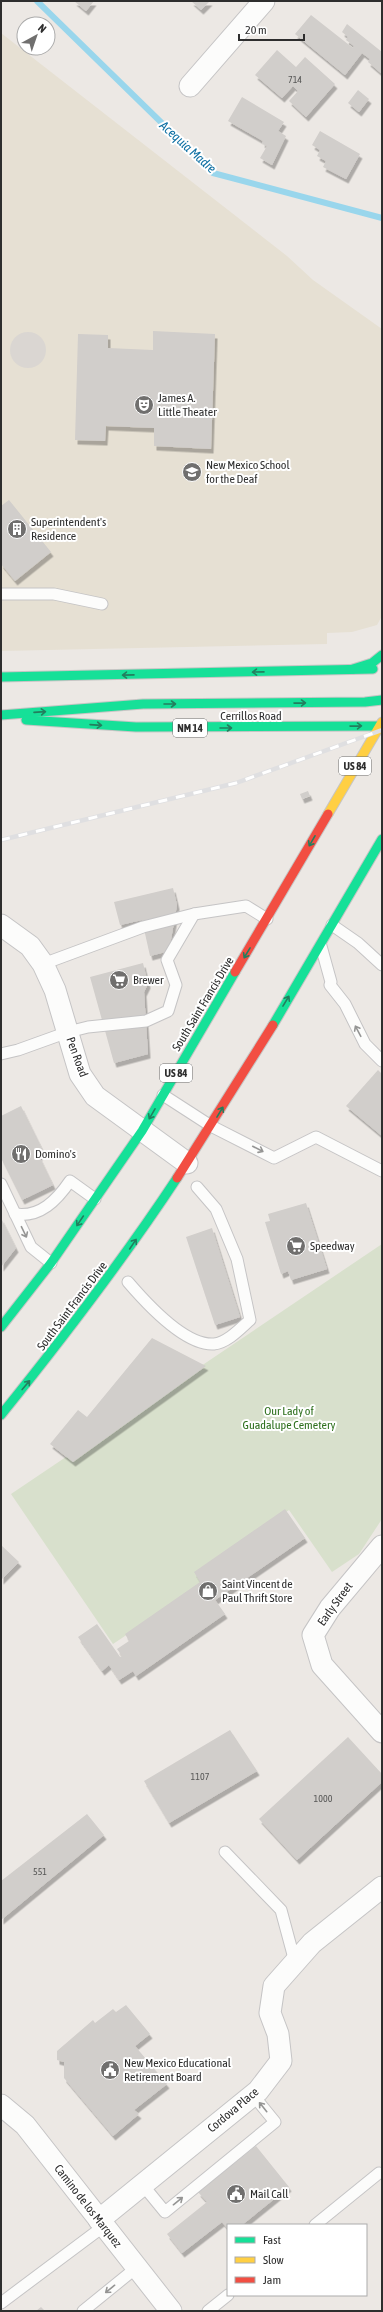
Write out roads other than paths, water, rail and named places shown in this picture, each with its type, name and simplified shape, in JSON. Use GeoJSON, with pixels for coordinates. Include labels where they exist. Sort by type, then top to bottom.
{"type":"FeatureCollection","features":[{"type":"Feature","properties":{"kind":"main road"},"geometry":{"type":"LineString","coordinates":[[353,669],[372,662],[382,655]]}},
{"type":"Feature","properties":{"kind":"main road"},"geometry":{"type":"LineString","coordinates":[[1,677],[382,668]]}},
{"type":"Feature","properties":{"kind":"main road"},"geometry":{"type":"LineString","coordinates":[[1,715],[143,704],[364,702],[382,700]]}},
{"type":"Feature","properties":{"kind":"main road","name":"Cerrillos Road"},"geometry":{"type":"LineString","coordinates":[[1,718],[136,727],[268,728],[381,725]]}},
{"type":"Feature","properties":{"kind":"main road","name":"South Saint Francis Drive"},"geometry":{"type":"LineString","coordinates":[[1,1327],[51,1263],[142,1130],[381,725]]}},
{"type":"Feature","properties":{"kind":"main road"},"geometry":{"type":"LineString","coordinates":[[332,807],[368,767]]}},
{"type":"Feature","properties":{"kind":"main road","name":"South Saint Francis Drive"},"geometry":{"type":"LineString","coordinates":[[1,1415],[39,1370],[111,1276],[187,1163],[211,1126],[320,945],[382,839]]}},
{"type":"Feature","properties":{"kind":"main road"},"geometry":{"type":"LineString","coordinates":[[332,925],[382,858]]}},
{"type":"Feature","properties":{"kind":"street"},"geometry":{"type":"LineString","coordinates":[[190,86],[264,1]]}},
{"type":"Feature","properties":{"kind":"street","name":"Pen Road"},"geometry":{"type":"LineString","coordinates":[[7,934],[30,946],[43,964],[55,990],[80,1074],[95,1096],[187,1163]]}},
{"type":"Feature","properties":{"kind":"street","name":"Early Street"},"geometry":{"type":"LineString","coordinates":[[382,1546],[330,1608],[313,1635],[322,1664],[382,1732]]}},
{"type":"Feature","properties":{"kind":"street","name":"Cordova Place"},"geometry":{"type":"LineString","coordinates":[[101,2223],[142,2184],[253,2095],[281,2061],[278,2034],[270,2013],[274,1986],[312,1943],[382,1887]]}},
{"type":"Feature","properties":{"kind":"street","name":"Camino de los Marquez"},"geometry":{"type":"LineString","coordinates":[[1,2105],[25,2125],[171,2311]]}},
{"type":"Feature","properties":{"kind":"lane"},"geometry":{"type":"LineString","coordinates":[[1,594],[54,594],[102,604]]}},
{"type":"Feature","properties":{"kind":"lane"},"geometry":{"type":"LineString","coordinates":[[43,964],[143,927],[194,914],[246,906],[267,919]]}},
{"type":"Feature","properties":{"kind":"lane"},"geometry":{"type":"LineString","coordinates":[[1,1054],[18,1050],[68,1032],[88,1027],[146,1021],[168,1011],[176,985],[167,960],[194,914]]}},
{"type":"Feature","properties":{"kind":"lane"},"geometry":{"type":"LineString","coordinates":[[332,925],[358,943],[382,965]]}},
{"type":"Feature","properties":{"kind":"lane"},"geometry":{"type":"LineString","coordinates":[[320,945],[330,984],[345,1004],[365,1044],[382,1061]]}},
{"type":"Feature","properties":{"kind":"lane"},"geometry":{"type":"LineString","coordinates":[[163,1096],[211,1126],[274,1158],[316,1137],[382,1171]]}},
{"type":"Feature","properties":{"kind":"lane"},"geometry":{"type":"LineString","coordinates":[[15,1214],[25,1215],[42,1209],[59,1197],[70,1181],[95,1199]]}},
{"type":"Feature","properties":{"kind":"lane"},"geometry":{"type":"LineString","coordinates":[[1,1184],[31,1247],[51,1263]]}},
{"type":"Feature","properties":{"kind":"lane"},"geometry":{"type":"LineString","coordinates":[[128,1282],[152,1311],[192,1339],[215,1344],[231,1336],[250,1320],[237,1259],[216,1209],[197,1187]]}},
{"type":"Feature","properties":{"kind":"lane"},"geometry":{"type":"LineString","coordinates":[[1,1309],[21,1301]]}},
{"type":"Feature","properties":{"kind":"lane"},"geometry":{"type":"LineString","coordinates":[[225,1852],[281,1910],[295,1962]]}},
{"type":"Feature","properties":{"kind":"lane"},"geometry":{"type":"LineString","coordinates":[[142,2184],[165,2212],[275,2122],[253,2095]]}},
{"type":"Feature","properties":{"kind":"lane"},"geometry":{"type":"LineString","coordinates":[[316,2224],[379,2173]]}},
{"type":"Feature","properties":{"kind":"lane"},"geometry":{"type":"LineString","coordinates":[[1,2303],[101,2223]]}},
{"type":"Feature","properties":{"kind":"lane"},"geometry":{"type":"LineString","coordinates":[[83,2311],[136,2268]]}},
{"type":"Feature","properties":{"kind":"lane"},"geometry":{"type":"LineString","coordinates":[[208,2311],[227,2296]]}},
{"type":"Feature","properties":{"kind":"waterway","name":"Acequia Madre"},"geometry":{"type":"LineString","coordinates":[[37,1],[213,173],[382,218]]}},
{"type":"Feature","properties":{"kind":"railway"},"geometry":{"type":"LineString","coordinates":[[1,840],[236,783],[382,730]]}},
{"type":"Feature","properties":{"kind":"place","name":"James A. Little Theater"},"geometry":{"type":"Point","coordinates":[144,405]}},
{"type":"Feature","properties":{"kind":"place","name":"New Mexico School for the Deaf"},"geometry":{"type":"Point","coordinates":[192,472]}},
{"type":"Feature","properties":{"kind":"place","name":"Superintendent's Residence"},"geometry":{"type":"Point","coordinates":[17,529]}},
{"type":"Feature","properties":{"kind":"place","name":"Brewer"},"geometry":{"type":"Point","coordinates":[119,980]}},
{"type":"Feature","properties":{"kind":"place","name":"Domino's"},"geometry":{"type":"Point","coordinates":[21,1154]}},
{"type":"Feature","properties":{"kind":"place","name":"Speedway"},"geometry":{"type":"Point","coordinates":[296,1246]}},
{"type":"Feature","properties":{"kind":"place","name":"Saint Vincent de Paul Thrift Store"},"geometry":{"type":"Point","coordinates":[208,1591]}},
{"type":"Feature","properties":{"kind":"place","name":"New Mexico Educational Retirement Board"},"geometry":{"type":"Point","coordinates":[110,2070]}},
{"type":"Feature","properties":{"kind":"place","name":"Mail Call"},"geometry":{"type":"Point","coordinates":[236,2194]}},
{"type":"Feature","properties":{"kind":"park label","name":"Our Lady of Guadalupe Cemetery"},"geometry":{"type":"Point","coordinates":[289,1418]}}]}
